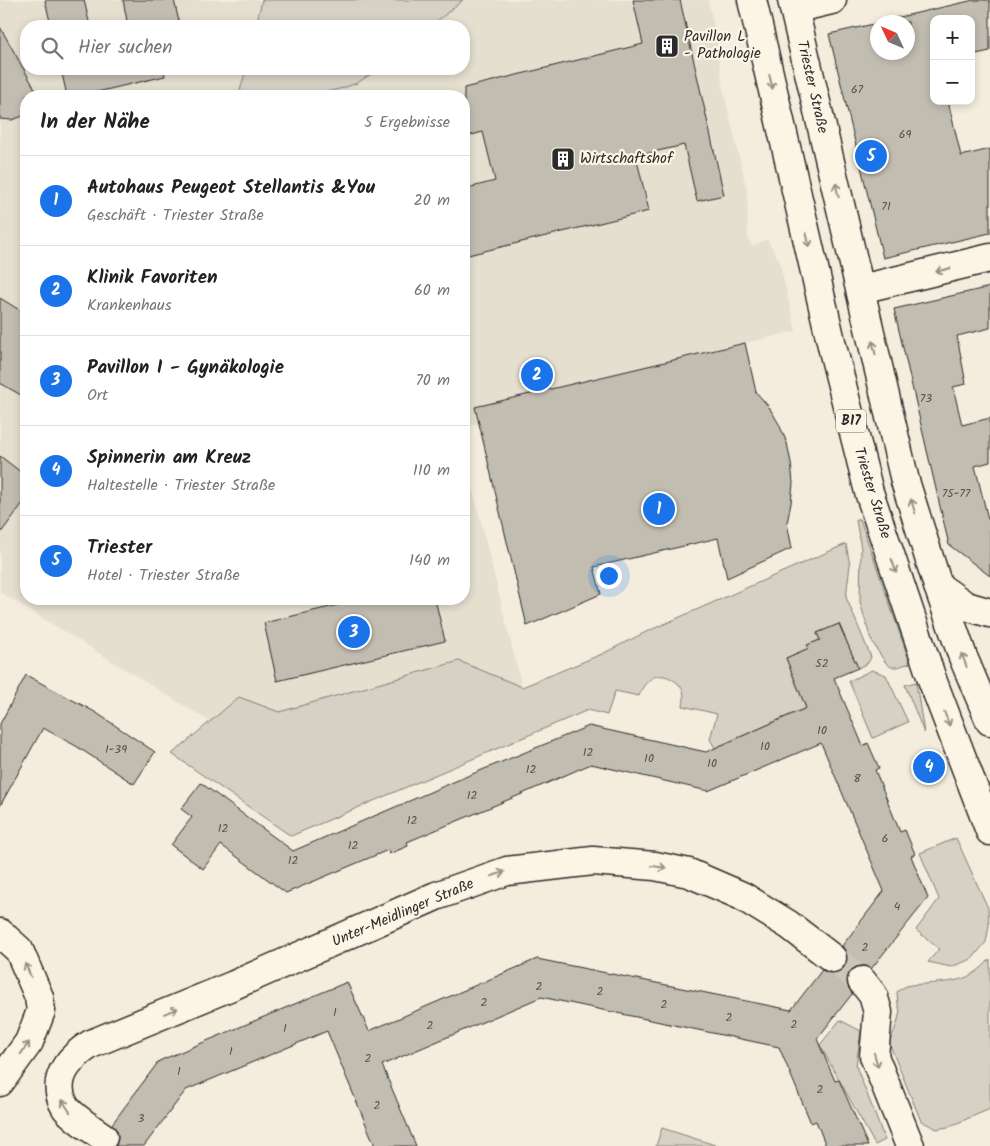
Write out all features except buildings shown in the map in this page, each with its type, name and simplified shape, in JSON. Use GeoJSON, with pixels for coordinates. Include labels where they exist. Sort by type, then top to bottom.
{"type":"FeatureCollection","features":[{"type":"Feature","properties":{"kind":"main road","name":"Triester Straße"},"geometry":{"type":"LineString","coordinates":[[752,0],[833,350],[869,492],[931,676],[990,831]]}},
{"type":"Feature","properties":{"kind":"main road"},"geometry":{"type":"LineString","coordinates":[[793,4],[832,0]]}},
{"type":"Feature","properties":{"kind":"main road","name":"Triester Straße"},"geometry":{"type":"LineString","coordinates":[[793,4],[905,480],[938,586],[963,657],[990,721]]}},
{"type":"Feature","properties":{"kind":"main road"},"geometry":{"type":"LineString","coordinates":[[860,289],[990,258]]}},
{"type":"Feature","properties":{"kind":"main road"},"geometry":{"type":"LineString","coordinates":[[938,586],[966,606],[990,613]]}},
{"type":"Feature","properties":{"kind":"main road","name":"Unter-Meidlinger Straße"},"geometry":{"type":"LineString","coordinates":[[103,1137],[64,1107],[60,1094],[60,1084],[65,1067],[82,1049],[234,985],[436,896],[507,871],[593,861],[655,866],[689,873],[742,896],[789,924],[832,958]]}},
{"type":"Feature","properties":{"kind":"main road"},"geometry":{"type":"LineString","coordinates":[[0,933],[19,950],[39,997],[42,1011],[29,1042],[0,1082]]}},
{"type":"Feature","properties":{"kind":"main road"},"geometry":{"type":"LineString","coordinates":[[862,981],[873,995],[878,1012],[874,1056],[910,1146]]}},
{"type":"Feature","properties":{"kind":"shaded area"},"geometry":{"type":"Polygon","coordinates":[[[0,0],[708,0],[715,30],[723,89],[747,190],[748,238],[752,246],[767,239],[779,260],[796,331],[475,407],[479,423],[470,425],[470,90],[20,90],[20,604],[0,592],[0,0]]]}},
{"type":"Feature","properties":{"kind":"shaded area"},"geometry":{"type":"Polygon","coordinates":[[[262,0],[463,0],[438,20],[257,20],[262,0]]]}},
{"type":"Feature","properties":{"kind":"shaded area"},"geometry":{"type":"Polygon","coordinates":[[[244,75],[370,75],[357,83],[335,90],[240,90],[244,75]]]}},
{"type":"Feature","properties":{"kind":"shaded area"},"geometry":{"type":"Polygon","coordinates":[[[470,478],[522,687],[251,747],[21,605],[470,605],[470,478]]]}},
{"type":"Feature","properties":{"kind":"shaded area"},"geometry":{"type":"Polygon","coordinates":[[[860,519],[910,663],[898,667],[891,667],[886,663],[877,650],[870,637],[860,602],[861,549],[856,520],[860,519]]]}},
{"type":"Feature","properties":{"kind":"shaded area"},"geometry":{"type":"Polygon","coordinates":[[[846,544],[850,565],[846,597],[871,657],[868,663],[858,668],[839,624],[817,633],[820,640],[808,645],[809,648],[786,658],[806,708],[715,748],[710,739],[717,714],[683,706],[684,694],[679,685],[672,679],[656,676],[647,682],[639,696],[615,691],[607,715],[588,710],[291,836],[172,754],[239,697],[279,712],[459,661],[522,687],[602,654],[646,632],[846,544]]]}},
{"type":"Feature","properties":{"kind":"shaded area"},"geometry":{"type":"Polygon","coordinates":[[[872,670],[886,675],[908,722],[873,738],[849,681],[872,670]]]}},
{"type":"Feature","properties":{"kind":"shaded area"},"geometry":{"type":"Polygon","coordinates":[[[916,682],[924,733],[905,685],[916,682]]]}},
{"type":"Feature","properties":{"kind":"shaded area"},"geometry":{"type":"Polygon","coordinates":[[[956,838],[988,908],[989,926],[986,942],[972,959],[951,967],[928,962],[939,949],[916,930],[939,899],[920,853],[956,838]]]}},
{"type":"Feature","properties":{"kind":"shaded area"},"geometry":{"type":"Polygon","coordinates":[[[990,959],[990,1109],[948,1127],[937,1129],[921,1121],[889,1043],[900,1011],[897,992],[910,985],[961,979],[976,972],[990,959]]]}},
{"type":"Feature","properties":{"kind":"shaded area"},"geometry":{"type":"Polygon","coordinates":[[[840,1020],[861,1031],[856,1066],[885,1140],[875,1145],[820,1045],[840,1020]]]}},
{"type":"Feature","properties":{"kind":"shaded area"},"geometry":{"type":"Polygon","coordinates":[[[662,1128],[715,1145],[715,1146],[656,1146],[662,1128]]]}},
{"type":"Feature","properties":{"kind":"tunnel"},"geometry":{"type":"LineString","coordinates":[[832,958],[862,981]]}},
{"type":"Feature","properties":{"kind":"place","name":"Pavillon L - Pathologie"},"geometry":{"type":"Point","coordinates":[667,46]}},
{"type":"Feature","properties":{"kind":"place","name":"Triester"},"geometry":{"type":"Point","coordinates":[871,156]}},
{"type":"Feature","properties":{"kind":"place","name":"Wirtschaftshof"},"geometry":{"type":"Point","coordinates":[563,159]}},
{"type":"Feature","properties":{"kind":"place","name":"Klinik Favoriten"},"geometry":{"type":"Point","coordinates":[537,375]}},
{"type":"Feature","properties":{"kind":"place","name":"Autohaus Peugeot Stellantis &You"},"geometry":{"type":"Point","coordinates":[659,509]}},
{"type":"Feature","properties":{"kind":"place","name":"Pavillon I - Gynäkologie"},"geometry":{"type":"Point","coordinates":[354,632]}},
{"type":"Feature","properties":{"kind":"place","name":"Spinnerin am Kreuz"},"geometry":{"type":"Point","coordinates":[929,767]}}]}
